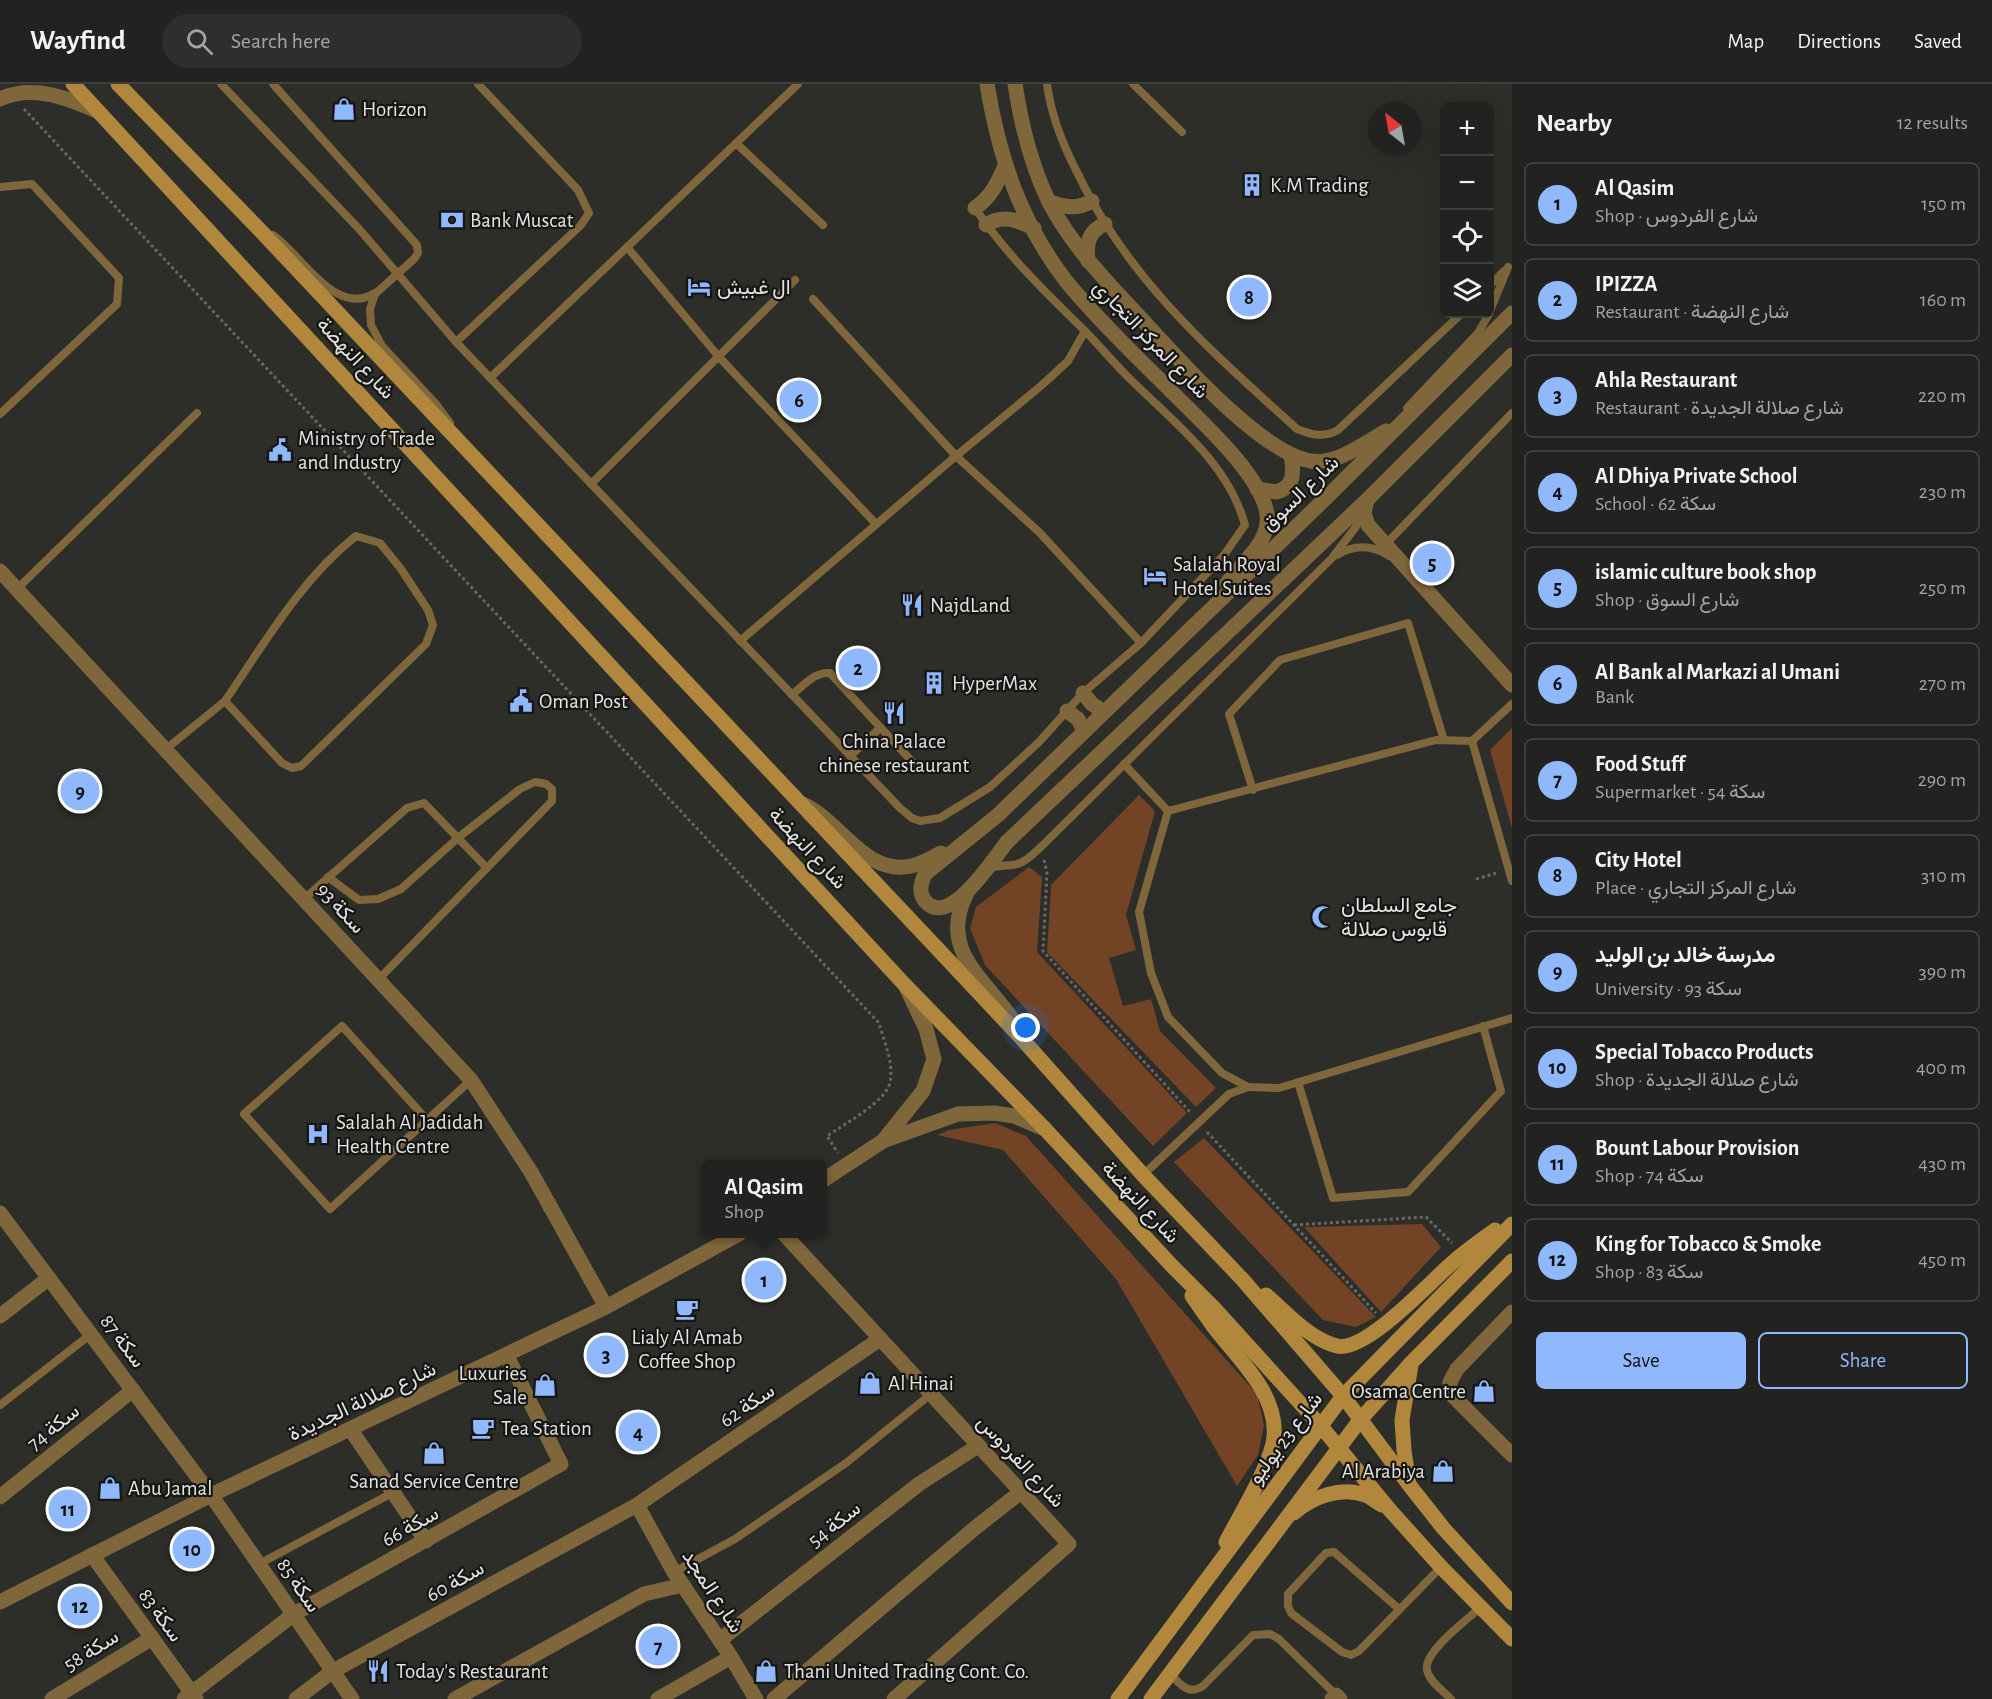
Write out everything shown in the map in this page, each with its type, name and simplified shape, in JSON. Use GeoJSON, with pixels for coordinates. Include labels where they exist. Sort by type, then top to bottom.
{"type":"FeatureCollection","features":[{"type":"Feature","properties":{"kind":"main road","name":"شارع النهضة"},"geometry":{"type":"LineString","coordinates":[[73,84],[904,984],[1046,1129],[1214,1308],[1320,1425],[1389,1509],[1441,1567],[1512,1639]]}},
{"type":"Feature","properties":{"kind":"main road","name":"شارع النهضة"},"geometry":{"type":"LineString","coordinates":[[118,84],[257,227],[1023,1040],[1143,1174],[1227,1262],[1342,1396],[1444,1529],[1512,1603]]}},
{"type":"Feature","properties":{"kind":"main road"},"geometry":{"type":"LineString","coordinates":[[1227,1262],[1320,1341],[1340,1347],[1362,1342],[1463,1255],[1512,1218]]}},
{"type":"Feature","properties":{"kind":"main road","name":"شارع 23 يوليو"},"geometry":{"type":"LineString","coordinates":[[1118,1699],[1342,1396],[1512,1224]]}},
{"type":"Feature","properties":{"kind":"main road"},"geometry":{"type":"LineString","coordinates":[[1151,1699],[1360,1420],[1411,1363],[1512,1261]]}},
{"type":"Feature","properties":{"kind":"main road"},"geometry":{"type":"LineString","coordinates":[[1174,1268],[1213,1327],[1233,1348],[1264,1394],[1271,1414],[1274,1437],[1267,1462],[1205,1584]]}},
{"type":"Feature","properties":{"kind":"main road"},"geometry":{"type":"LineString","coordinates":[[1410,1486],[1402,1420],[1411,1363]]}},
{"type":"Feature","properties":{"kind":"main road"},"geometry":{"type":"LineString","coordinates":[[1277,1530],[1301,1507],[1323,1495],[1340,1492],[1364,1495],[1389,1509]]}},
{"type":"Feature","properties":{"kind":"street","name":"شارع المركز التجاري"},"geometry":{"type":"LineString","coordinates":[[987,84],[1005,166],[1015,193],[1067,282],[1234,455],[1257,489],[1267,513],[1266,530],[1256,548],[1225,586],[1216,604]]}},
{"type":"Feature","properties":{"kind":"street","name":"شارع المركز التجاري"},"geometry":{"type":"LineString","coordinates":[[1015,84],[1031,154],[1049,202],[1072,239],[1089,261],[1201,383],[1239,417],[1291,455],[1310,461],[1328,460],[1341,456],[1397,427]]}},
{"type":"Feature","properties":{"kind":"street"},"geometry":{"type":"LineString","coordinates":[[0,99],[21,91],[46,92],[101,114]]}},
{"type":"Feature","properties":{"kind":"street"},"geometry":{"type":"LineString","coordinates":[[975,208],[987,200],[1005,166]]}},
{"type":"Feature","properties":{"kind":"street"},"geometry":{"type":"LineString","coordinates":[[1049,202],[1068,208],[1078,207],[1092,201]]}},
{"type":"Feature","properties":{"kind":"street"},"geometry":{"type":"LineString","coordinates":[[986,225],[993,220],[1013,219],[1034,228]]}},
{"type":"Feature","properties":{"kind":"street"},"geometry":{"type":"LineString","coordinates":[[1089,261],[1088,242],[1092,232],[1105,224]]}},
{"type":"Feature","properties":{"kind":"street","name":"شارع السوق"},"geometry":{"type":"LineString","coordinates":[[969,890],[957,902],[940,908],[925,901],[921,893],[921,883],[925,874],[998,815],[1512,313]]}},
{"type":"Feature","properties":{"kind":"street"},"geometry":{"type":"LineString","coordinates":[[1023,1040],[1008,1011],[973,972],[961,950],[957,918],[969,890],[1007,842],[1366,506],[1512,355]]}},
{"type":"Feature","properties":{"kind":"street"},"geometry":{"type":"LineString","coordinates":[[1257,489],[1276,492],[1288,485],[1293,479],[1294,471],[1291,455]]}},
{"type":"Feature","properties":{"kind":"street"},"geometry":{"type":"LineString","coordinates":[[1366,506],[1368,525],[1512,686]]}},
{"type":"Feature","properties":{"kind":"street","name":"سكة 93"},"geometry":{"type":"LineString","coordinates":[[0,571],[471,1080],[531,1172],[606,1307]]}},
{"type":"Feature","properties":{"kind":"street"},"geometry":{"type":"LineString","coordinates":[[1083,693],[1092,704],[1104,712]]}},
{"type":"Feature","properties":{"kind":"street"},"geometry":{"type":"LineString","coordinates":[[1067,711],[1078,719],[1084,731]]}},
{"type":"Feature","properties":{"kind":"street"},"geometry":{"type":"LineString","coordinates":[[798,802],[819,812],[865,854],[885,865],[896,868],[911,866],[958,847]]}},
{"type":"Feature","properties":{"kind":"street"},"geometry":{"type":"LineString","coordinates":[[883,1141],[923,1091],[934,1059],[926,1029],[904,984]]}},
{"type":"Feature","properties":{"kind":"street"},"geometry":{"type":"LineString","coordinates":[[827,1178],[883,1141],[958,1114],[994,1113],[1014,1116],[1046,1129]]}},
{"type":"Feature","properties":{"kind":"street","name":"سكة 87"},"geometry":{"type":"LineString","coordinates":[[0,1213],[212,1495]]}},
{"type":"Feature","properties":{"kind":"street","name":"شارع صلالة الجديدة"},"geometry":{"type":"LineString","coordinates":[[0,1602],[212,1495],[606,1307],[730,1238]]}},
{"type":"Feature","properties":{"kind":"street","name":"شارع الفردوس"},"geometry":{"type":"LineString","coordinates":[[789,1238],[1069,1544],[894,1699]]}},
{"type":"Feature","properties":{"kind":"street"},"geometry":{"type":"LineString","coordinates":[[0,1316],[49,1278]]}},
{"type":"Feature","properties":{"kind":"street"},"geometry":{"type":"LineString","coordinates":[[1512,1312],[1457,1369],[1450,1382],[1450,1393],[1512,1455]]}},
{"type":"Feature","properties":{"kind":"street","name":"سكة 62"},"geometry":{"type":"LineString","coordinates":[[637,1505],[880,1339]]}},
{"type":"Feature","properties":{"kind":"street","name":"سكة 66"},"geometry":{"type":"LineString","coordinates":[[191,1697],[294,1614],[561,1464],[507,1356]]}},
{"type":"Feature","properties":{"kind":"street","name":"سكة 74"},"geometry":{"type":"LineString","coordinates":[[0,1497],[133,1390]]}},
{"type":"Feature","properties":{"kind":"street"},"geometry":{"type":"LineString","coordinates":[[351,1430],[426,1541]]}},
{"type":"Feature","properties":{"kind":"street","name":"سكة 54"},"geometry":{"type":"LineString","coordinates":[[720,1640],[919,1484],[978,1446]]}},
{"type":"Feature","properties":{"kind":"street"},"geometry":{"type":"LineString","coordinates":[[774,1699],[975,1528],[1021,1492]]}},
{"type":"Feature","properties":{"kind":"street","name":"سكة 85"},"geometry":{"type":"LineString","coordinates":[[212,1495],[352,1699]]}},
{"type":"Feature","properties":{"kind":"street","name":"شارع المجد"},"geometry":{"type":"LineString","coordinates":[[637,1505],[674,1572],[756,1699]]}},
{"type":"Feature","properties":{"kind":"street","name":"سكة 60"},"geometry":{"type":"LineString","coordinates":[[296,1699],[333,1671],[637,1505]]}},
{"type":"Feature","properties":{"kind":"street","name":"سكة 83"},"geometry":{"type":"LineString","coordinates":[[92,1555],[191,1697]]}},
{"type":"Feature","properties":{"kind":"street"},"geometry":{"type":"LineString","coordinates":[[455,1699],[644,1594],[683,1585]]}},
{"type":"Feature","properties":{"kind":"street","name":"سكة 58"},"geometry":{"type":"LineString","coordinates":[[52,1699],[152,1638]]}},
{"type":"Feature","properties":{"kind":"street"},"geometry":{"type":"LineString","coordinates":[[658,1699],[731,1657]]}},
{"type":"Feature","properties":{"kind":"lane"},"geometry":{"type":"LineString","coordinates":[[221,84],[360,230],[490,378],[900,808],[912,818],[920,821],[940,818],[990,787],[1039,742],[1083,693],[1141,643],[1224,555],[1245,525],[1232,490],[1217,468],[1055,303],[986,225],[975,208]]}},
{"type":"Feature","properties":{"kind":"lane"},"geometry":{"type":"LineString","coordinates":[[273,84],[417,245],[418,253],[414,260],[372,300],[369,317],[374,333],[382,346],[443,413],[456,432],[457,440]]}},
{"type":"Feature","properties":{"kind":"lane"},"geometry":{"type":"LineString","coordinates":[[456,342],[581,225],[588,213],[578,190],[478,84]]}},
{"type":"Feature","properties":{"kind":"lane"},"geometry":{"type":"LineString","coordinates":[[490,378],[798,84]]}},
{"type":"Feature","properties":{"kind":"lane"},"geometry":{"type":"LineString","coordinates":[[1047,84],[1054,120],[1069,156],[1105,224],[1126,256],[1180,319],[1297,429],[1324,435],[1338,430],[1457,318]]}},
{"type":"Feature","properties":{"kind":"lane"},"geometry":{"type":"LineString","coordinates":[[1133,84],[1182,132]]}},
{"type":"Feature","properties":{"kind":"lane"},"geometry":{"type":"LineString","coordinates":[[736,143],[823,225]]}},
{"type":"Feature","properties":{"kind":"lane"},"geometry":{"type":"LineString","coordinates":[[0,187],[32,184],[119,278],[117,304],[2,410]]}},
{"type":"Feature","properties":{"kind":"lane"},"geometry":{"type":"LineString","coordinates":[[257,227],[282,242],[327,287],[344,297],[362,298],[381,289]]}},
{"type":"Feature","properties":{"kind":"lane"},"geometry":{"type":"LineString","coordinates":[[627,247],[719,357],[876,524]]}},
{"type":"Feature","properties":{"kind":"lane"},"geometry":{"type":"LineString","coordinates":[[1494,281],[1510,265]]}},
{"type":"Feature","properties":{"kind":"lane"},"geometry":{"type":"LineString","coordinates":[[1494,301],[1510,265]]}},
{"type":"Feature","properties":{"kind":"lane"},"geometry":{"type":"LineString","coordinates":[[591,484],[795,280]]}},
{"type":"Feature","properties":{"kind":"lane"},"geometry":{"type":"LineString","coordinates":[[813,298],[956,456],[1040,533],[1141,643]]}},
{"type":"Feature","properties":{"kind":"lane"},"geometry":{"type":"LineString","coordinates":[[1484,318],[1484,325]]}},
{"type":"Feature","properties":{"kind":"lane"},"geometry":{"type":"LineString","coordinates":[[1397,427],[1408,406],[1467,345],[1484,325],[1487,318]]}},
{"type":"Feature","properties":{"kind":"lane"},"geometry":{"type":"LineString","coordinates":[[740,641],[1068,361],[1085,331]]}},
{"type":"Feature","properties":{"kind":"lane"},"geometry":{"type":"LineString","coordinates":[[17,589],[197,413]]}},
{"type":"Feature","properties":{"kind":"lane"},"geometry":{"type":"LineString","coordinates":[[1385,545],[1512,413]]}},
{"type":"Feature","properties":{"kind":"lane"},"geometry":{"type":"LineString","coordinates":[[982,872],[993,867],[1023,862],[1041,846],[1332,558],[1355,528],[1366,506]]}},
{"type":"Feature","properties":{"kind":"lane"},"geometry":{"type":"LineString","coordinates":[[166,749],[225,701],[281,618],[332,555],[356,536],[380,543],[401,569],[428,610],[433,625],[426,645],[301,766],[292,768],[282,763],[225,701]]}},
{"type":"Feature","properties":{"kind":"lane"},"geometry":{"type":"LineString","coordinates":[[1332,558],[1357,547],[1369,547],[1380,550],[1402,564]]}},
{"type":"Feature","properties":{"kind":"lane"},"geometry":{"type":"LineString","coordinates":[[1253,790],[1229,714],[1280,660],[1408,623],[1444,740]]}},
{"type":"Feature","properties":{"kind":"lane"},"geometry":{"type":"LineString","coordinates":[[792,695],[814,676],[821,672],[830,673],[918,768]]}},
{"type":"Feature","properties":{"kind":"lane"},"geometry":{"type":"LineString","coordinates":[[1168,811],[1436,740],[1472,741],[1512,704]]}},
{"type":"Feature","properties":{"kind":"lane"},"geometry":{"type":"LineString","coordinates":[[850,756],[880,728]]}},
{"type":"Feature","properties":{"kind":"lane"},"geometry":{"type":"LineString","coordinates":[[1472,741],[1512,881]]}},
{"type":"Feature","properties":{"kind":"lane"},"geometry":{"type":"LineString","coordinates":[[1124,764],[1168,811]]}},
{"type":"Feature","properties":{"kind":"lane"},"geometry":{"type":"LineString","coordinates":[[328,878],[359,900],[378,899],[401,889],[459,837],[520,789],[535,782],[546,784],[552,789],[552,801],[379,979]]}},
{"type":"Feature","properties":{"kind":"lane"},"geometry":{"type":"LineString","coordinates":[[304,899],[407,808],[424,803],[487,868]]}},
{"type":"Feature","properties":{"kind":"lane"},"geometry":{"type":"LineString","coordinates":[[1168,811],[1139,912],[1151,973],[1168,1017],[1222,1073],[1248,1087]]}},
{"type":"Feature","properties":{"kind":"lane"},"geometry":{"type":"LineString","coordinates":[[1143,1174],[1229,1095],[1248,1087],[1279,1088],[1512,1018]]}},
{"type":"Feature","properties":{"kind":"lane"},"geometry":{"type":"LineString","coordinates":[[428,1121],[342,1026],[244,1114],[330,1209],[428,1121],[471,1080]]}},
{"type":"Feature","properties":{"kind":"lane"},"geometry":{"type":"LineString","coordinates":[[1298,1082],[1333,1198],[1408,1192],[1501,1091],[1483,1026]]}},
{"type":"Feature","properties":{"kind":"lane"},"geometry":{"type":"LineString","coordinates":[[0,1405],[91,1334]]}},
{"type":"Feature","properties":{"kind":"lane"},"geometry":{"type":"LineString","coordinates":[[674,1572],[735,1539],[846,1463],[931,1394]]}},
{"type":"Feature","properties":{"kind":"lane"},"geometry":{"type":"LineString","coordinates":[[259,1564],[394,1492]]}},
{"type":"Feature","properties":{"kind":"lane"},"geometry":{"type":"LineString","coordinates":[[1399,1609],[1334,1552],[1326,1553],[1288,1594],[1288,1606],[1291,1613],[1342,1652],[1351,1655],[1359,1651],[1441,1567]]}},
{"type":"Feature","properties":{"kind":"lane"},"geometry":{"type":"LineString","coordinates":[[1451,1699],[1431,1679],[1426,1670],[1428,1661],[1433,1651],[1481,1607]]}},
{"type":"Feature","properties":{"kind":"lane"},"geometry":{"type":"LineString","coordinates":[[1170,1674],[1187,1690],[1196,1691],[1253,1635],[1270,1634],[1279,1638],[1336,1698]]}},
{"type":"Feature","properties":{"kind":"path"},"geometry":{"type":"LineString","coordinates":[[22,107],[879,1023],[890,1062],[890,1084],[882,1098],[827,1136],[846,1166]]}},
{"type":"Feature","properties":{"kind":"path"},"geometry":{"type":"LineString","coordinates":[[1041,846],[1047,873],[1043,951],[1199,1124],[1386,1323]]}},
{"type":"Feature","properties":{"kind":"path"},"geometry":{"type":"LineString","coordinates":[[1476,879],[1509,870]]}},
{"type":"Feature","properties":{"kind":"path"},"geometry":{"type":"LineString","coordinates":[[1294,1225],[1426,1217],[1463,1255]]}},
{"type":"Feature","properties":{"kind":"shaded area"},"geometry":{"type":"Polygon","coordinates":[[[1512,728],[1512,828],[1490,750],[1512,728]]]}},
{"type":"Feature","properties":{"kind":"shaded area"},"geometry":{"type":"Polygon","coordinates":[[[1139,795],[1155,811],[1126,915],[1136,950],[1109,958],[1123,1006],[1151,999],[1160,1031],[1216,1088],[1196,1107],[1047,952],[1051,885],[1139,795]]]}},
{"type":"Feature","properties":{"kind":"shaded area"},"geometry":{"type":"Polygon","coordinates":[[[1029,867],[1042,877],[1037,952],[1187,1113],[1153,1146],[985,965],[970,928],[976,907],[1029,867]]]}},
{"type":"Feature","properties":{"kind":"shaded area"},"geometry":{"type":"Polygon","coordinates":[[[995,1123],[1026,1136],[1257,1394],[1264,1425],[1258,1455],[1237,1486],[1116,1279],[1003,1150],[937,1135],[949,1130],[995,1123]]]}},
{"type":"Feature","properties":{"kind":"shaded area"},"geometry":{"type":"Polygon","coordinates":[[[1204,1138],[1376,1317],[1356,1327],[1323,1320],[1174,1162],[1204,1138]]]}},
{"type":"Feature","properties":{"kind":"shaded area"},"geometry":{"type":"Polygon","coordinates":[[[1422,1224],[1441,1247],[1381,1312],[1304,1227],[1422,1224]]]}},
{"type":"Feature","properties":{"kind":"place","name":"Horizon"},"geometry":{"type":"Point","coordinates":[344,109]}},
{"type":"Feature","properties":{"kind":"place","name":"K.M Trading"},"geometry":{"type":"Point","coordinates":[1252,185]}},
{"type":"Feature","properties":{"kind":"place","name":"Bank Muscat"},"geometry":{"type":"Point","coordinates":[452,220]}},
{"type":"Feature","properties":{"kind":"place","name":"ال غبيش"},"geometry":{"type":"Point","coordinates":[699,287]}},
{"type":"Feature","properties":{"kind":"place","name":"City Hotel"},"geometry":{"type":"Point","coordinates":[1249,297]}},
{"type":"Feature","properties":{"kind":"place","name":"Al Bank al Markazi al Umani"},"geometry":{"type":"Point","coordinates":[799,400]}},
{"type":"Feature","properties":{"kind":"place","name":"Ministry of Trade and Industry"},"geometry":{"type":"Point","coordinates":[280,450]}},
{"type":"Feature","properties":{"kind":"place","name":"islamic culture book shop"},"geometry":{"type":"Point","coordinates":[1432,563]}},
{"type":"Feature","properties":{"kind":"place","name":"Salalah Royal Hotel Suites"},"geometry":{"type":"Point","coordinates":[1155,576]}},
{"type":"Feature","properties":{"kind":"place","name":"NajdLand"},"geometry":{"type":"Point","coordinates":[912,605]}},
{"type":"Feature","properties":{"kind":"place","name":"IPIZZA"},"geometry":{"type":"Point","coordinates":[858,668]}},
{"type":"Feature","properties":{"kind":"place","name":"HyperMax"},"geometry":{"type":"Point","coordinates":[934,683]}},
{"type":"Feature","properties":{"kind":"place","name":"Oman Post"},"geometry":{"type":"Point","coordinates":[521,701]}},
{"type":"Feature","properties":{"kind":"place","name":"China Palace chinese restaurant"},"geometry":{"type":"Point","coordinates":[894,713]}},
{"type":"Feature","properties":{"kind":"place","name":"مدرسة خالد بن الوليد"},"geometry":{"type":"Point","coordinates":[80,791]}},
{"type":"Feature","properties":{"kind":"place","name":"جامع السلطان قابوس صلالة"},"geometry":{"type":"Point","coordinates":[1323,917]}},
{"type":"Feature","properties":{"kind":"place","name":"Salalah Al Jadidah Health Centre"},"geometry":{"type":"Point","coordinates":[318,1134]}},
{"type":"Feature","properties":{"kind":"place","name":"Al Qasim"},"geometry":{"type":"Point","coordinates":[764,1280]}},
{"type":"Feature","properties":{"kind":"place","name":"Lialy Al Amab Coffee Shop"},"geometry":{"type":"Point","coordinates":[687,1309]}},
{"type":"Feature","properties":{"kind":"place","name":"Ahla Restaurant"},"geometry":{"type":"Point","coordinates":[606,1355]}},
{"type":"Feature","properties":{"kind":"place","name":"Al Hinai"},"geometry":{"type":"Point","coordinates":[870,1383]}},
{"type":"Feature","properties":{"kind":"place","name":"Luxuries Sale"},"geometry":{"type":"Point","coordinates":[545,1385]}},
{"type":"Feature","properties":{"kind":"place","name":"Osama Centre"},"geometry":{"type":"Point","coordinates":[1484,1391]}},
{"type":"Feature","properties":{"kind":"place","name":"Tea Station"},"geometry":{"type":"Point","coordinates":[483,1428]}},
{"type":"Feature","properties":{"kind":"place","name":"Al Dhiya Private School"},"geometry":{"type":"Point","coordinates":[638,1432]}},
{"type":"Feature","properties":{"kind":"place","name":"Sanad Service Centre"},"geometry":{"type":"Point","coordinates":[434,1453]}},
{"type":"Feature","properties":{"kind":"place","name":"Al Arabiya"},"geometry":{"type":"Point","coordinates":[1443,1471]}},
{"type":"Feature","properties":{"kind":"place","name":"Abu Jamal"},"geometry":{"type":"Point","coordinates":[110,1488]}},
{"type":"Feature","properties":{"kind":"place","name":"Bount Labour Provision"},"geometry":{"type":"Point","coordinates":[68,1509]}},
{"type":"Feature","properties":{"kind":"place","name":"Special Tobacco Products"},"geometry":{"type":"Point","coordinates":[192,1549]}},
{"type":"Feature","properties":{"kind":"place","name":"King for Tobacco & Smoke"},"geometry":{"type":"Point","coordinates":[80,1606]}},
{"type":"Feature","properties":{"kind":"place","name":"Food Stuff"},"geometry":{"type":"Point","coordinates":[658,1646]}},
{"type":"Feature","properties":{"kind":"place","name":"Today's Restaurant"},"geometry":{"type":"Point","coordinates":[378,1671]}},
{"type":"Feature","properties":{"kind":"place","name":"Thani United Trading Cont. Co."},"geometry":{"type":"Point","coordinates":[766,1671]}}]}
